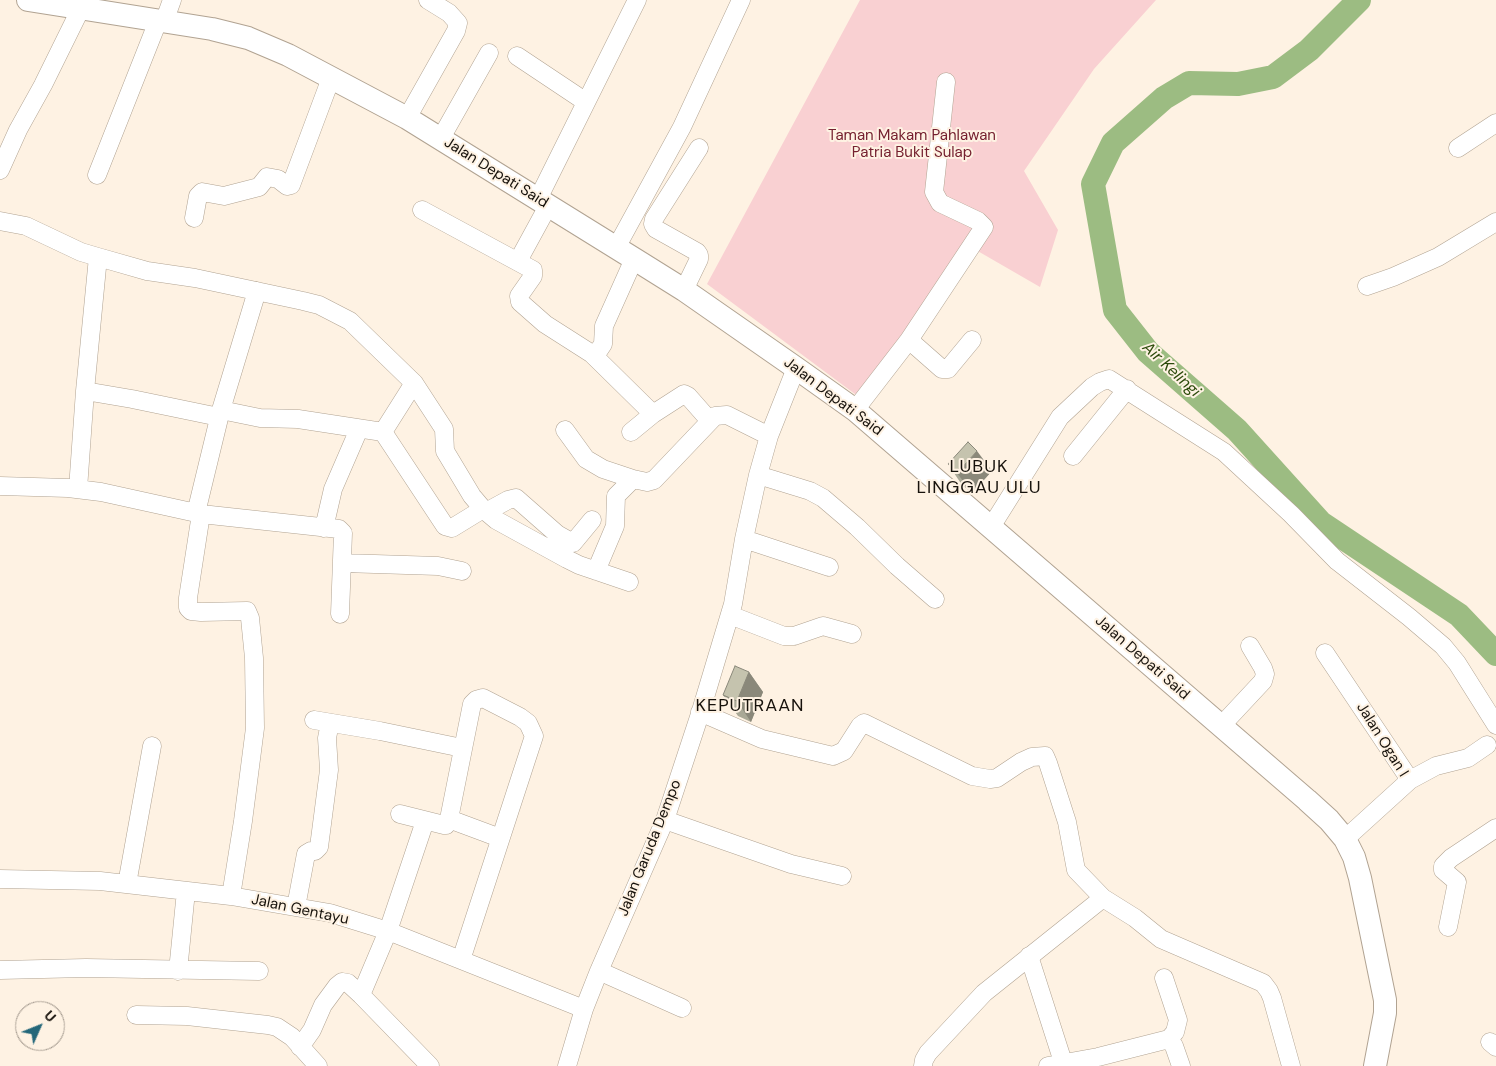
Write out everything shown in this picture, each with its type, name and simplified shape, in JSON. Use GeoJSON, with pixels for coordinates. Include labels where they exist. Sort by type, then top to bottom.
{"type":"FeatureCollection","features":[{"type":"Feature","properties":{"kind":"main road","name":"Jalan Depati Said"},"geometry":{"type":"LineString","coordinates":[[28,0],[212,29],[248,38],[288,55],[408,118],[684,290],[855,410],[1307,800],[1329,820],[1345,839],[1354,857],[1360,878],[1385,1000],[1385,1013],[1375,1066]]}},
{"type":"Feature","properties":{"kind":"street"},"geometry":{"type":"LineString","coordinates":[[97,175],[161,21],[172,0]]}},
{"type":"Feature","properties":{"kind":"street"},"geometry":{"type":"LineString","coordinates":[[408,118],[456,31],[458,23],[449,13],[428,0]]}},
{"type":"Feature","properties":{"kind":"street"},"geometry":{"type":"LineString","coordinates":[[518,261],[586,102],[637,0]]}},
{"type":"Feature","properties":{"kind":"street"},"geometry":{"type":"LineString","coordinates":[[592,354],[599,350],[603,344],[604,326],[625,254],[741,0]]}},
{"type":"Feature","properties":{"kind":"street"},"geometry":{"type":"LineString","coordinates":[[0,170],[18,130],[43,85],[81,8]]}},
{"type":"Feature","properties":{"kind":"street"},"geometry":{"type":"LineString","coordinates":[[441,138],[489,54]]}},
{"type":"Feature","properties":{"kind":"street"},"geometry":{"type":"LineString","coordinates":[[516,56],[586,102]]}},
{"type":"Feature","properties":{"kind":"street"},"geometry":{"type":"LineString","coordinates":[[194,218],[198,196],[202,192],[224,196],[259,186],[267,177],[278,179],[287,186],[291,184],[331,78]]}},
{"type":"Feature","properties":{"kind":"street"},"geometry":{"type":"LineString","coordinates":[[855,410],[909,340],[984,228],[978,221],[940,203],[934,192],[946,82]]}},
{"type":"Feature","properties":{"kind":"street"},"geometry":{"type":"LineString","coordinates":[[1458,148],[1496,124]]}},
{"type":"Feature","properties":{"kind":"street"},"geometry":{"type":"LineString","coordinates":[[684,290],[699,259],[699,255],[656,228],[653,224],[654,219],[699,148]]}},
{"type":"Feature","properties":{"kind":"street"},"geometry":{"type":"LineString","coordinates":[[422,210],[489,248],[531,268],[533,276],[519,296],[520,302],[545,324],[592,354],[653,414]]}},
{"type":"Feature","properties":{"kind":"street"},"geometry":{"type":"LineString","coordinates":[[0,221],[26,226],[98,257],[147,271],[196,278],[319,305],[350,321],[414,383],[444,429],[445,451],[472,496],[484,510],[496,520],[567,560],[629,582]]}},
{"type":"Feature","properties":{"kind":"street"},"geometry":{"type":"LineString","coordinates":[[1367,286],[1438,257],[1496,222]]}},
{"type":"Feature","properties":{"kind":"street"},"geometry":{"type":"LineString","coordinates":[[78,489],[98,257]]}},
{"type":"Feature","properties":{"kind":"street"},"geometry":{"type":"LineString","coordinates":[[231,896],[255,728],[254,658],[250,618],[247,612],[191,611],[188,608],[188,598],[198,514],[220,414],[257,291]]}},
{"type":"Feature","properties":{"kind":"street"},"geometry":{"type":"LineString","coordinates":[[909,340],[942,368],[948,369],[972,340]]}},
{"type":"Feature","properties":{"kind":"street","name":"Jalan Garuda Dempo"},"geometry":{"type":"LineString","coordinates":[[568,1066],[584,1009],[664,820],[700,712],[730,615],[758,475],[769,436],[796,368]]}},
{"type":"Feature","properties":{"kind":"street"},"geometry":{"type":"LineString","coordinates":[[990,527],[1060,417],[1092,387],[1109,379],[1224,452],[1291,514],[1336,561],[1409,617],[1443,646],[1457,662],[1496,725]]}},
{"type":"Feature","properties":{"kind":"street"},"geometry":{"type":"LineString","coordinates":[[382,432],[414,383]]}},
{"type":"Feature","properties":{"kind":"street"},"geometry":{"type":"LineString","coordinates":[[1074,456],[1127,389]]}},
{"type":"Feature","properties":{"kind":"street"},"geometry":{"type":"LineString","coordinates":[[86,391],[220,414],[298,419],[382,432],[445,526],[452,528],[484,510],[516,498],[557,534],[573,543]]}},
{"type":"Feature","properties":{"kind":"street"},"geometry":{"type":"LineString","coordinates":[[631,432],[653,414],[684,394],[710,421]]}},
{"type":"Feature","properties":{"kind":"street"},"geometry":{"type":"LineString","coordinates":[[565,430],[586,459],[603,469],[647,482],[654,480],[714,416],[727,415],[769,436]]}},
{"type":"Feature","properties":{"kind":"street"},"geometry":{"type":"LineString","coordinates":[[324,528],[333,489],[359,429]]}},
{"type":"Feature","properties":{"kind":"street"},"geometry":{"type":"LineString","coordinates":[[758,475],[810,491],[823,498],[857,526],[897,566],[935,599]]}},
{"type":"Feature","properties":{"kind":"street"},"geometry":{"type":"LineString","coordinates":[[596,571],[614,526],[616,496],[633,479]]}},
{"type":"Feature","properties":{"kind":"street"},"geometry":{"type":"LineString","coordinates":[[0,486],[78,489],[101,492],[198,514],[339,529],[342,531],[343,563],[340,614]]}},
{"type":"Feature","properties":{"kind":"street"},"geometry":{"type":"LineString","coordinates":[[567,560],[573,543],[592,520]]}},
{"type":"Feature","properties":{"kind":"street"},"geometry":{"type":"LineString","coordinates":[[744,539],[829,567]]}},
{"type":"Feature","properties":{"kind":"street"},"geometry":{"type":"LineString","coordinates":[[343,563],[438,566],[462,571]]}},
{"type":"Feature","properties":{"kind":"street"},"geometry":{"type":"LineString","coordinates":[[730,615],[784,636],[794,636],[823,626],[852,634]]}},
{"type":"Feature","properties":{"kind":"street"},"geometry":{"type":"LineString","coordinates":[[1221,726],[1263,681],[1265,674],[1263,668],[1250,646]]}},
{"type":"Feature","properties":{"kind":"street","name":"Jalan Ogan I"},"geometry":{"type":"LineString","coordinates":[[1325,653],[1410,780],[1345,839]]}},
{"type":"Feature","properties":{"kind":"street"},"geometry":{"type":"LineString","coordinates":[[400,814],[444,825],[450,819],[462,748],[472,704],[476,700],[483,698],[520,717],[532,730],[534,736],[461,960]]}},
{"type":"Feature","properties":{"kind":"street"},"geometry":{"type":"LineString","coordinates":[[700,712],[762,739],[833,756],[844,751],[860,726],[864,723],[972,776],[990,779],[997,778],[1032,757],[1045,756],[1067,822],[1074,866],[1080,874],[1103,898],[1135,918],[1161,940],[1263,984],[1272,998],[1291,1066]]}},
{"type":"Feature","properties":{"kind":"street"},"geometry":{"type":"LineString","coordinates":[[296,907],[306,854],[315,851],[319,847],[329,770],[328,738],[322,721],[462,748]]}},
{"type":"Feature","properties":{"kind":"street"},"geometry":{"type":"LineString","coordinates":[[1410,780],[1436,766],[1468,758],[1487,745]]}},
{"type":"Feature","properties":{"kind":"street"},"geometry":{"type":"LineString","coordinates":[[127,884],[152,746]]}},
{"type":"Feature","properties":{"kind":"street"},"geometry":{"type":"LineString","coordinates":[[450,819],[500,838]]}},
{"type":"Feature","properties":{"kind":"street"},"geometry":{"type":"LineString","coordinates":[[664,820],[790,864],[842,876]]}},
{"type":"Feature","properties":{"kind":"street"},"geometry":{"type":"LineString","coordinates":[[361,995],[388,931],[425,821]]}},
{"type":"Feature","properties":{"kind":"street"},"geometry":{"type":"LineString","coordinates":[[1448,928],[1457,882],[1443,870],[1443,866],[1496,828]]}},
{"type":"Feature","properties":{"kind":"street","name":"Jalan Gentayu"},"geometry":{"type":"LineString","coordinates":[[0,879],[100,881],[231,896],[330,913],[388,931],[584,1009]]}},
{"type":"Feature","properties":{"kind":"street"},"geometry":{"type":"LineString","coordinates":[[178,971],[186,891]]}},
{"type":"Feature","properties":{"kind":"street"},"geometry":{"type":"LineString","coordinates":[[922,1066],[928,1053],[997,981],[1103,898]]}},
{"type":"Feature","properties":{"kind":"street"},"geometry":{"type":"LineString","coordinates":[[1029,956],[1056,1064],[1098,1057],[1169,1039],[1175,1032],[1178,1020],[1164,978]]}},
{"type":"Feature","properties":{"kind":"street"},"geometry":{"type":"LineString","coordinates":[[0,970],[86,968],[259,972]]}},
{"type":"Feature","properties":{"kind":"street"},"geometry":{"type":"LineString","coordinates":[[599,971],[682,1008]]}},
{"type":"Feature","properties":{"kind":"street"},"geometry":{"type":"LineString","coordinates":[[300,1047],[312,1030],[323,1005],[336,986],[342,982],[348,983],[361,995],[430,1066]]}},
{"type":"Feature","properties":{"kind":"street"},"geometry":{"type":"LineString","coordinates":[[136,1015],[187,1016],[268,1025],[292,1037],[315,1065]]}},
{"type":"Feature","properties":{"kind":"street"},"geometry":{"type":"LineString","coordinates":[[1169,1039],[1174,1046],[1181,1066]]}},
{"type":"Feature","properties":{"kind":"green space","name":"Taman Makam Pahlawan Patria Bukit Sulap"},"geometry":{"type":"Polygon","coordinates":[[[860,0],[1156,0],[1094,69],[1024,171],[1058,230],[1040,287],[969,246],[859,397],[707,284],[860,0]]]}},
{"type":"Feature","properties":{"kind":"building"},"geometry":{"type":"Polygon","coordinates":[[[968,442],[977,451],[957,473],[948,464],[968,442]]]}},
{"type":"Feature","properties":{"kind":"building"},"geometry":{"type":"Polygon","coordinates":[[[735,666],[749,672],[737,701],[723,695],[735,666]]]}},
{"type":"Feature","properties":{"kind":"waterway","name":"Air Kelingi"},"geometry":{"type":"LineString","coordinates":[[1359,0],[1309,50],[1273,77],[1238,84],[1189,83],[1164,98],[1113,143],[1093,184],[1115,310],[1148,352],[1237,430],[1321,523],[1459,615],[1496,654]]}},
{"type":"Feature","properties":{"kind":"district","name":"LUBUK LINGGAU ULU"},"geometry":{"type":"Point","coordinates":[979,477]}},
{"type":"Feature","properties":{"kind":"district","name":"KEPUTRAAN"},"geometry":{"type":"Point","coordinates":[750,706]}}]}
